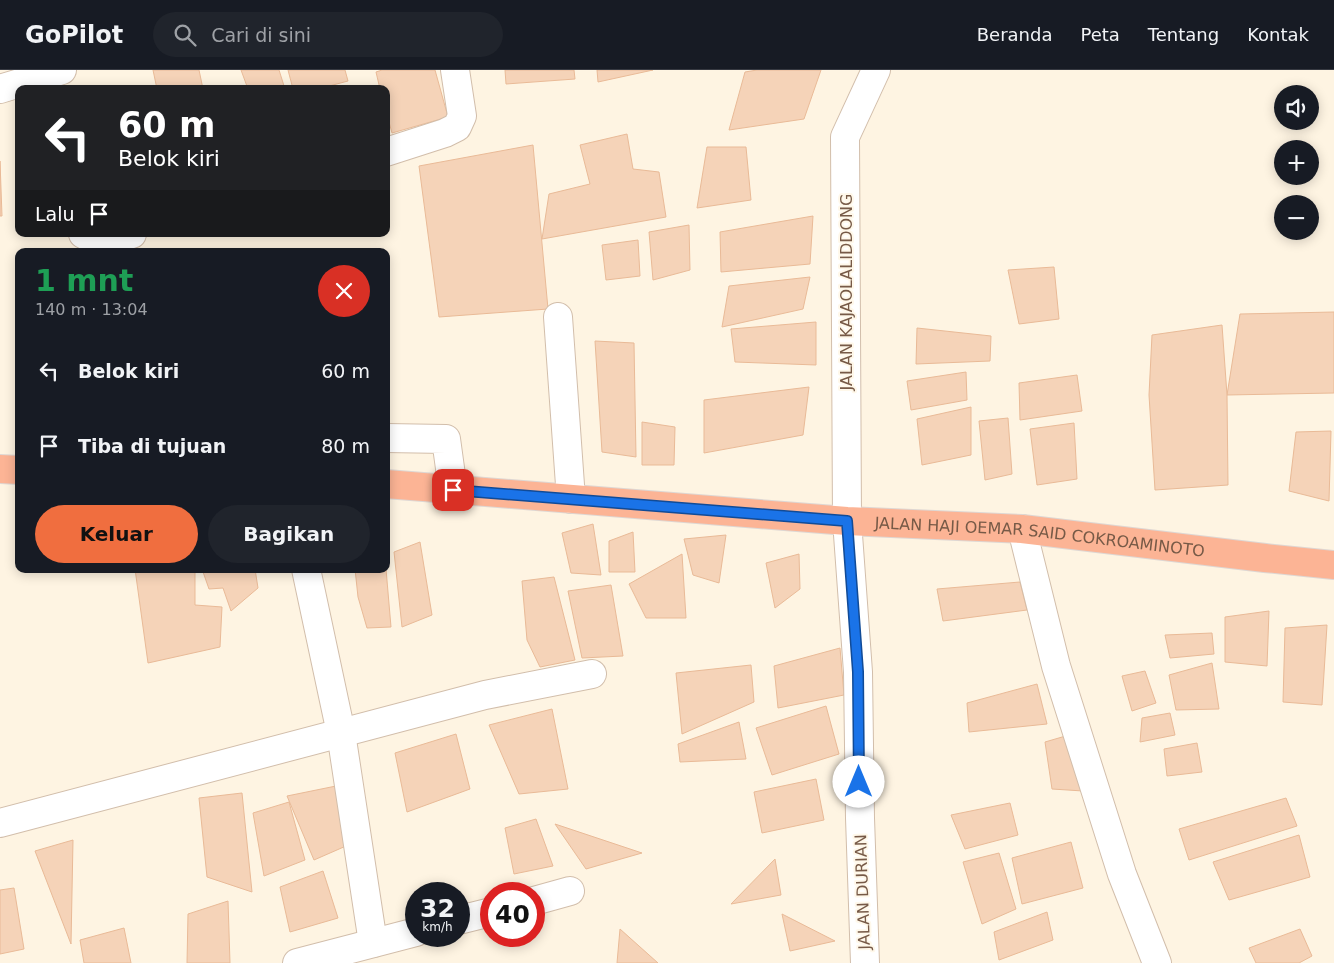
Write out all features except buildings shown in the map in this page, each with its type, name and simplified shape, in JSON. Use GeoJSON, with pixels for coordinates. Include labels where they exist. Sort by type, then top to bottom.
{"type":"FeatureCollection","features":[{"type":"Feature","properties":{"kind":"highway"},"geometry":{"type":"LineString","coordinates":[[0,469],[15,470]]}},
{"type":"Feature","properties":{"kind":"highway","name":"JALAN HAJI OEMAR SAID COKROAMINOTO"},"geometry":{"type":"LineString","coordinates":[[390,484],[847,521],[1022,530],[1265,558],[1334,564]]}},
{"type":"Feature","properties":{"kind":"street"},"geometry":{"type":"LineString","coordinates":[[390,151],[445,133],[457,127],[462,116],[455,70]]}},
{"type":"Feature","properties":{"kind":"street","name":"JALAN KAJAOLALIDDONG"},"geometry":{"type":"LineString","coordinates":[[847,521],[845,137],[876,70]]}},
{"type":"Feature","properties":{"kind":"street"},"geometry":{"type":"LineString","coordinates":[[0,88],[50,78]]}},
{"type":"Feature","properties":{"kind":"street"},"geometry":{"type":"LineString","coordinates":[[88,237],[109,241],[122,237]]}},
{"type":"Feature","properties":{"kind":"street"},"geometry":{"type":"LineString","coordinates":[[558,317],[571,499]]}},
{"type":"Feature","properties":{"kind":"street"},"geometry":{"type":"LineString","coordinates":[[390,438],[446,439],[453,490]]}},
{"type":"Feature","properties":{"kind":"street","name":"JALAN DURIAN"},"geometry":{"type":"LineString","coordinates":[[847,521],[858,672],[860,818],[865,963]]}},
{"type":"Feature","properties":{"kind":"street"},"geometry":{"type":"LineString","coordinates":[[1022,530],[1059,675],[1122,874],[1157,963]]}},
{"type":"Feature","properties":{"kind":"street"},"geometry":{"type":"LineString","coordinates":[[307,573],[341,733],[373,943]]}},
{"type":"Feature","properties":{"kind":"street"},"geometry":{"type":"LineString","coordinates":[[0,824],[486,695],[592,674]]}},
{"type":"Feature","properties":{"kind":"street"},"geometry":{"type":"LineString","coordinates":[[545,898],[570,891]]}},
{"type":"Feature","properties":{"kind":"street"},"geometry":{"type":"LineString","coordinates":[[297,963],[405,935]]}},
{"type":"Feature","properties":{"kind":"route"},"geometry":{"type":"LineString","coordinates":[[453,490],[847,521],[858,672],[859,782]]}}]}
